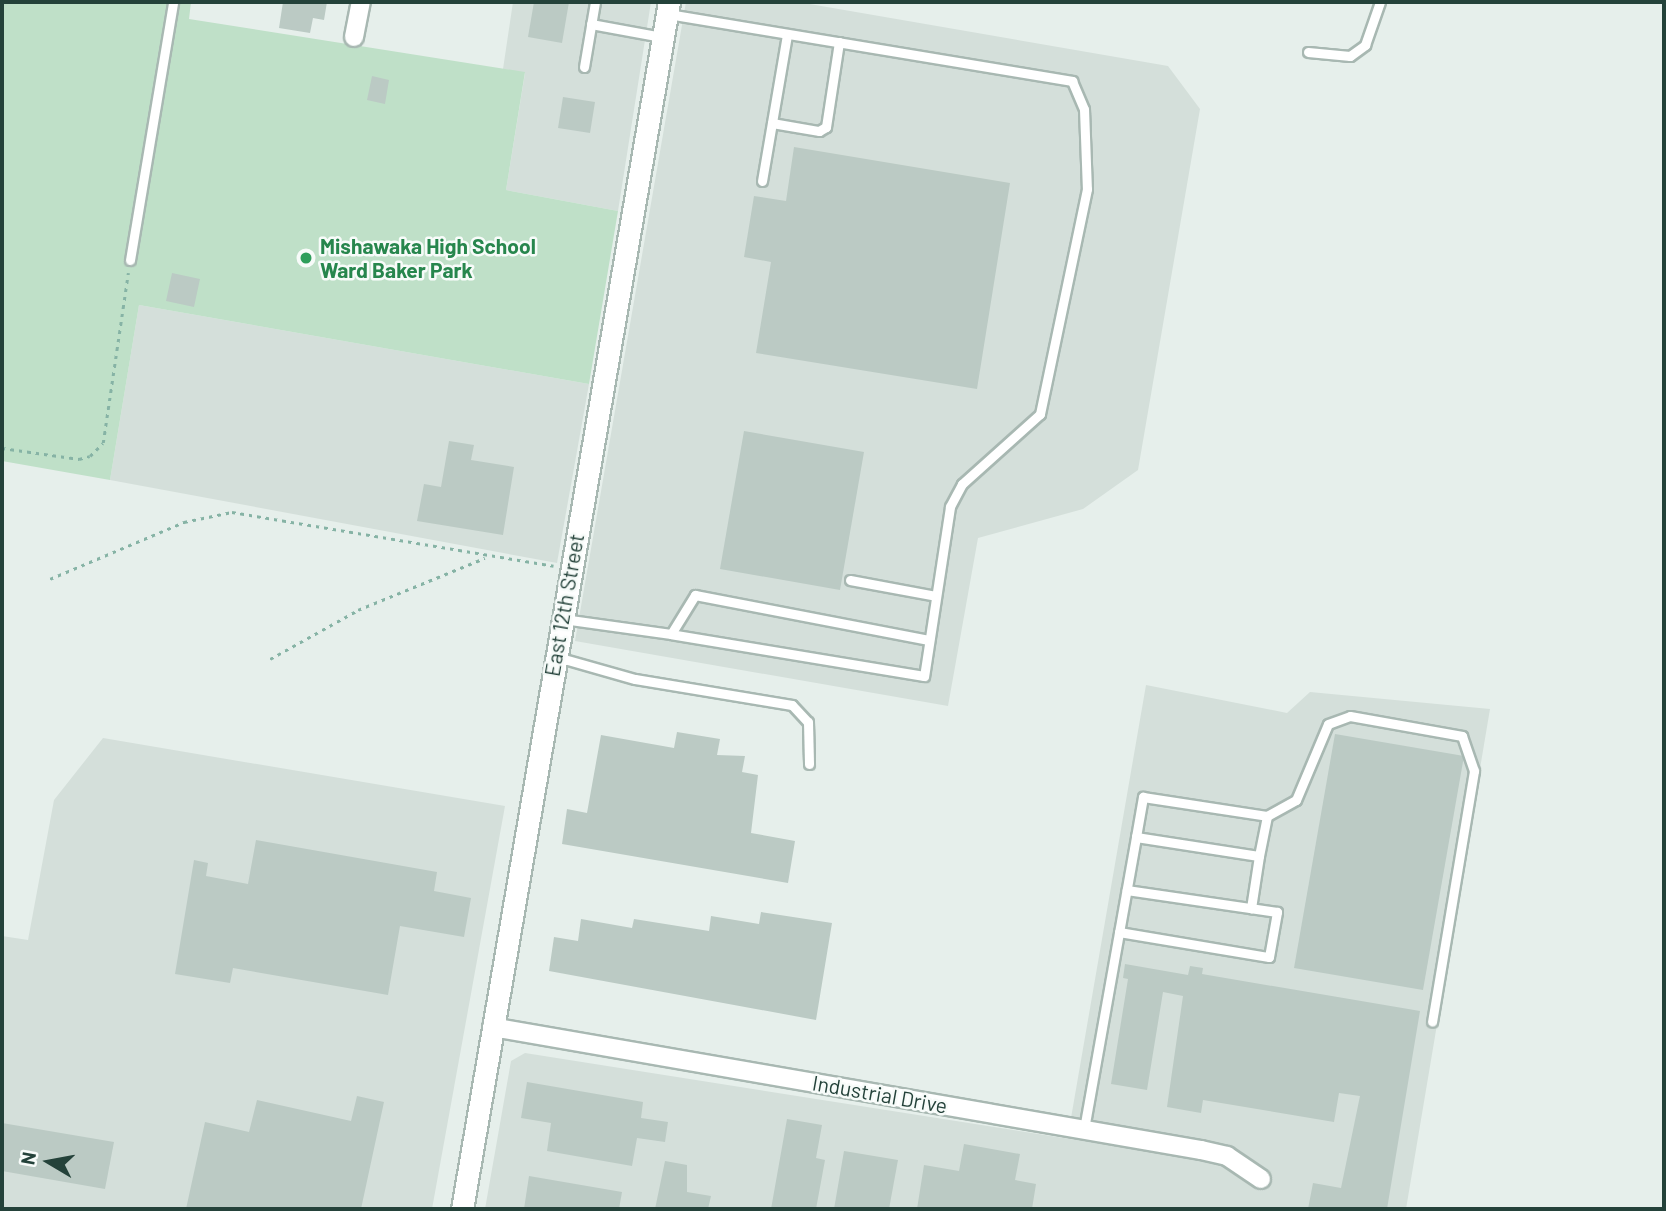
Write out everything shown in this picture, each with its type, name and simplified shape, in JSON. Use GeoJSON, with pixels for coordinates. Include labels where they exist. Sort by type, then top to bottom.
{"type":"FeatureCollection","features":[{"type":"Feature","properties":{"kind":"street"},"geometry":{"type":"LineString","coordinates":[[354,37],[361,2]]}},
{"type":"Feature","properties":{"kind":"street","name":"East 12th Street"},"geometry":{"type":"LineString","coordinates":[[462,1209],[561,619],[668,8]]}},
{"type":"Feature","properties":{"kind":"street","name":"Industrial Drive"},"geometry":{"type":"LineString","coordinates":[[492,1027],[1227,1156],[1261,1179]]}},
{"type":"Feature","properties":{"kind":"lane"},"geometry":{"type":"LineString","coordinates":[[130,260],[173,2]]}},
{"type":"Feature","properties":{"kind":"lane"},"geometry":{"type":"LineString","coordinates":[[584,67],[595,2]]}},
{"type":"Feature","properties":{"kind":"lane"},"geometry":{"type":"LineString","coordinates":[[1308,52],[1350,55],[1365,45],[1380,2]]}},
{"type":"Feature","properties":{"kind":"lane"},"geometry":{"type":"LineString","coordinates":[[561,619],[671,634],[924,676],[950,507],[962,484],[1040,414],[1087,189],[1084,109],[1072,82],[787,34],[668,8]]}},
{"type":"Feature","properties":{"kind":"lane"},"geometry":{"type":"LineString","coordinates":[[591,24],[663,37]]}},
{"type":"Feature","properties":{"kind":"lane"},"geometry":{"type":"LineString","coordinates":[[762,181],[787,34]]}},
{"type":"Feature","properties":{"kind":"lane"},"geometry":{"type":"LineString","coordinates":[[772,123],[819,131],[826,127],[839,42]]}},
{"type":"Feature","properties":{"kind":"lane"},"geometry":{"type":"LineString","coordinates":[[850,580],[936,596]]}},
{"type":"Feature","properties":{"kind":"lane"},"geometry":{"type":"LineString","coordinates":[[671,634],[695,595],[929,640]]}},
{"type":"Feature","properties":{"kind":"lane"},"geometry":{"type":"LineString","coordinates":[[555,656],[635,679],[792,705],[808,722],[809,764]]}},
{"type":"Feature","properties":{"kind":"lane"},"geometry":{"type":"LineString","coordinates":[[1084,1129],[1143,797],[1267,816],[1296,800],[1328,724],[1350,716],[1462,736],[1474,771],[1432,1023]]}},
{"type":"Feature","properties":{"kind":"lane"},"geometry":{"type":"LineString","coordinates":[[1251,908],[1267,816]]}},
{"type":"Feature","properties":{"kind":"lane"},"geometry":{"type":"LineString","coordinates":[[1136,837],[1259,856]]}},
{"type":"Feature","properties":{"kind":"lane"},"geometry":{"type":"LineString","coordinates":[[1119,932],[1269,957],[1277,912],[1127,890]]}},
{"type":"Feature","properties":{"kind":"path"},"geometry":{"type":"LineString","coordinates":[[2,448],[79,459],[90,456],[103,443],[130,260]]}},
{"type":"Feature","properties":{"kind":"path"},"geometry":{"type":"LineString","coordinates":[[50,579],[184,522],[232,512],[488,557],[570,568]]}},
{"type":"Feature","properties":{"kind":"path"},"geometry":{"type":"LineString","coordinates":[[270,659],[358,610],[450,569],[488,557]]}},
{"type":"Feature","properties":{"kind":"shaded area"},"geometry":{"type":"Polygon","coordinates":[[[513,2],[651,2],[618,211],[506,190],[525,73],[503,69],[513,2]]]}},
{"type":"Feature","properties":{"kind":"shaded area"},"geometry":{"type":"Polygon","coordinates":[[[686,2],[798,2],[1168,66],[1200,109],[1138,470],[1083,509],[978,538],[948,706],[575,641],[686,2]]]}},
{"type":"Feature","properties":{"kind":"shaded area"},"geometry":{"type":"Polygon","coordinates":[[[139,305],[589,384],[557,563],[110,480],[139,305]]]}},
{"type":"Feature","properties":{"kind":"shaded area"},"geometry":{"type":"Polygon","coordinates":[[[1146,685],[1287,713],[1310,692],[1490,709],[1406,1209],[485,1209],[511,1061],[525,1053],[1178,1156],[1181,1137],[1071,1118],[1146,685]]]}},
{"type":"Feature","properties":{"kind":"shaded area"},"geometry":{"type":"Polygon","coordinates":[[[103,738],[505,806],[432,1209],[2,1209],[2,936],[28,940],[54,800],[103,738]]]}},
{"type":"Feature","properties":{"kind":"green space","name":"Mishawaka High School Ward Baker Park"},"geometry":{"type":"Polygon","coordinates":[[[2,2],[191,2],[189,19],[525,72],[506,190],[618,211],[589,384],[139,305],[110,480],[2,461],[2,2]]]}},
{"type":"Feature","properties":{"kind":"building"},"geometry":{"type":"Polygon","coordinates":[[[283,2],[327,2],[324,20],[313,18],[310,33],[279,28],[283,2]]]}},
{"type":"Feature","properties":{"kind":"building"},"geometry":{"type":"Polygon","coordinates":[[[534,2],[569,2],[562,43],[528,37],[534,2]]]}},
{"type":"Feature","properties":{"kind":"building"},"geometry":{"type":"Polygon","coordinates":[[[372,76],[389,80],[385,104],[367,100],[372,76]]]}},
{"type":"Feature","properties":{"kind":"building"},"geometry":{"type":"Polygon","coordinates":[[[563,97],[595,102],[590,133],[558,128],[563,97]]]}},
{"type":"Feature","properties":{"kind":"building"},"geometry":{"type":"Polygon","coordinates":[[[794,147],[1010,183],[977,389],[756,353],[771,262],[744,257],[754,196],[786,201],[794,147]]]}},
{"type":"Feature","properties":{"kind":"building"},"geometry":{"type":"Polygon","coordinates":[[[172,273],[200,279],[194,307],[166,301],[172,273]]]}},
{"type":"Feature","properties":{"kind":"building"},"geometry":{"type":"Polygon","coordinates":[[[744,431],[864,452],[840,590],[720,569],[744,431]]]}},
{"type":"Feature","properties":{"kind":"building"},"geometry":{"type":"Polygon","coordinates":[[[449,441],[474,445],[471,460],[514,467],[503,535],[417,521],[424,484],[441,487],[449,441]]]}},
{"type":"Feature","properties":{"kind":"building"},"geometry":{"type":"Polygon","coordinates":[[[677,732],[720,739],[717,755],[745,756],[742,772],[758,775],[751,833],[795,841],[788,883],[562,844],[567,809],[587,813],[601,735],[674,748],[677,732]]]}},
{"type":"Feature","properties":{"kind":"building"},"geometry":{"type":"Polygon","coordinates":[[[1335,734],[1464,756],[1423,990],[1294,968],[1335,734]]]}},
{"type":"Feature","properties":{"kind":"building"},"geometry":{"type":"Polygon","coordinates":[[[256,840],[437,872],[434,891],[471,898],[464,937],[400,926],[388,995],[233,968],[230,983],[175,974],[194,860],[208,863],[206,876],[248,884],[256,840]]]}},
{"type":"Feature","properties":{"kind":"building"},"geometry":{"type":"Polygon","coordinates":[[[761,912],[832,923],[816,1020],[549,971],[554,937],[578,941],[581,919],[632,928],[634,919],[709,931],[711,916],[759,924],[761,912]]]}},
{"type":"Feature","properties":{"kind":"building"},"geometry":{"type":"Polygon","coordinates":[[[1125,964],[1188,975],[1190,966],[1203,968],[1202,974],[1420,1011],[1387,1209],[1308,1209],[1313,1183],[1341,1188],[1360,1096],[1339,1093],[1334,1122],[1203,1100],[1201,1113],[1167,1107],[1183,996],[1163,992],[1147,1090],[1111,1084],[1128,979],[1123,978],[1125,964]]]}},
{"type":"Feature","properties":{"kind":"building"},"geometry":{"type":"Polygon","coordinates":[[[527,1082],[643,1102],[641,1118],[668,1122],[665,1142],[637,1138],[632,1166],[547,1151],[551,1123],[521,1118],[527,1082]]]}},
{"type":"Feature","properties":{"kind":"building"},"geometry":{"type":"Polygon","coordinates":[[[357,1096],[384,1102],[361,1209],[186,1209],[205,1122],[249,1132],[257,1100],[351,1121],[357,1096]]]}},
{"type":"Feature","properties":{"kind":"building"},"geometry":{"type":"Polygon","coordinates":[[[787,1119],[822,1125],[816,1158],[825,1160],[816,1209],[771,1209],[787,1119]]]}},
{"type":"Feature","properties":{"kind":"building"},"geometry":{"type":"Polygon","coordinates":[[[2,1123],[114,1142],[105,1189],[2,1171],[2,1123]]]}},
{"type":"Feature","properties":{"kind":"building"},"geometry":{"type":"Polygon","coordinates":[[[964,1144],[1020,1154],[1015,1180],[1036,1184],[1032,1209],[917,1209],[924,1165],[959,1171],[964,1144]]]}},
{"type":"Feature","properties":{"kind":"building"},"geometry":{"type":"Polygon","coordinates":[[[844,1151],[898,1160],[889,1209],[834,1209],[844,1151]]]}},
{"type":"Feature","properties":{"kind":"building"},"geometry":{"type":"Polygon","coordinates":[[[665,1161],[687,1165],[687,1192],[711,1196],[708,1209],[655,1209],[665,1161]]]}},
{"type":"Feature","properties":{"kind":"building"},"geometry":{"type":"Polygon","coordinates":[[[529,1176],[622,1192],[619,1209],[524,1209],[529,1176]]]}},
{"type":"Feature","properties":{"kind":"place","name":"Mishawaka High School Ward Baker Park"},"geometry":{"type":"Point","coordinates":[306,258]}}]}
